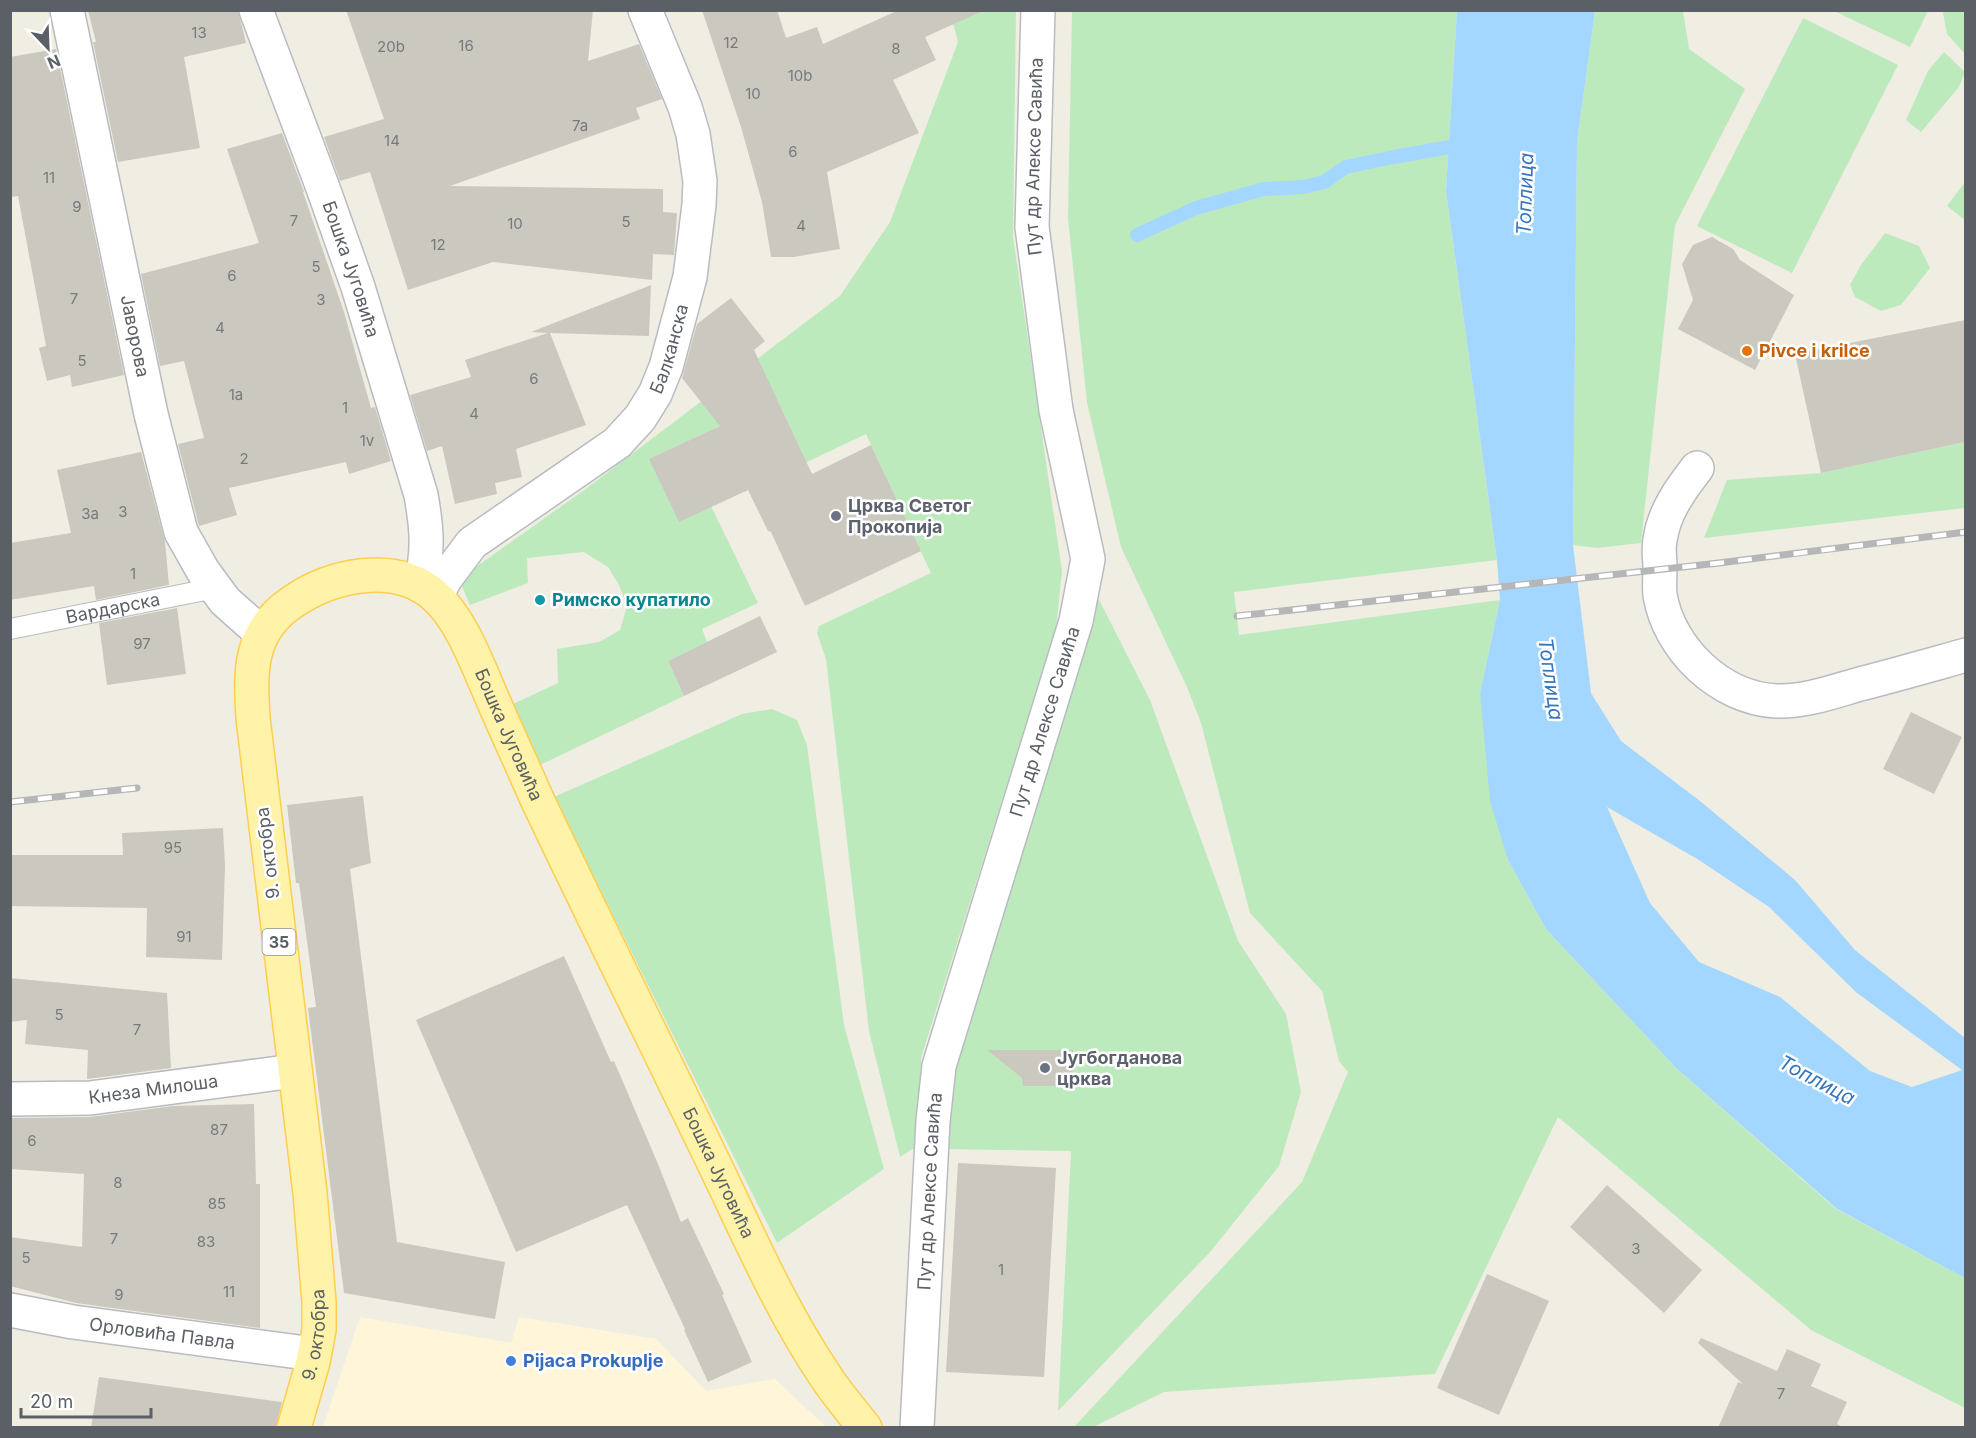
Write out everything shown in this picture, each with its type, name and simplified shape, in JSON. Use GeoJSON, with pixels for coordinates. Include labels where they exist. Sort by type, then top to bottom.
{"type":"FeatureCollection","features":[{"type":"Feature","properties":{"kind":"main road","name":"9. октобра"},"geometry":{"type":"LineString","coordinates":[[294,1428],[319,1330],[316,1267],[310,1193],[253,718],[252,669],[261,633],[272,618],[313,589],[336,580],[360,575],[399,578],[428,591]]}},
{"type":"Feature","properties":{"kind":"main road","name":"Бошка Југовића"},"geometry":{"type":"LineString","coordinates":[[428,591],[452,615],[470,649],[557,840],[780,1298],[825,1376],[865,1428]]}},
{"type":"Feature","properties":{"kind":"street","name":"Јаворова"},"geometry":{"type":"LineString","coordinates":[[67,10],[166,477],[181,532],[215,588],[239,616],[261,633]]}},
{"type":"Feature","properties":{"kind":"street","name":"Бошка Југовића"},"geometry":{"type":"LineString","coordinates":[[256,10],[358,287],[418,486],[428,545],[426,563],[428,591]]}},
{"type":"Feature","properties":{"kind":"street","name":"Балканска"},"geometry":{"type":"LineString","coordinates":[[428,591],[445,579],[472,543],[617,443],[640,418],[655,394],[666,367],[690,277],[700,181],[693,134],[686,107],[645,10]]}},
{"type":"Feature","properties":{"kind":"street","name":"Пут др Алексе Савића"},"geometry":{"type":"LineString","coordinates":[[917,1428],[932,1133],[939,1065],[1076,621],[1088,559],[1056,410],[1032,227],[1038,10]]}},
{"type":"Feature","properties":{"kind":"street"},"geometry":{"type":"LineString","coordinates":[[1697,468],[1672,503],[1659,541],[1660,595],[1668,621],[1681,645],[1698,665],[1722,684],[1756,698],[1774,701],[1804,700],[1965,655]]}},
{"type":"Feature","properties":{"kind":"street","name":"Кнеза Милоша"},"geometry":{"type":"LineString","coordinates":[[10,1099],[90,1098],[294,1071]]}},
{"type":"Feature","properties":{"kind":"street","name":"Орловића Павла"},"geometry":{"type":"LineString","coordinates":[[10,1310],[73,1322],[314,1354]]}},
{"type":"Feature","properties":{"kind":"lane","name":"Вардарска"},"geometry":{"type":"LineString","coordinates":[[10,629],[215,588]]}},
{"type":"Feature","properties":{"kind":"shaded area","name":"Pijaca Prokuplje"},"geometry":{"type":"Polygon","coordinates":[[[360,1317],[511,1343],[519,1317],[656,1339],[706,1391],[775,1379],[826,1427],[323,1427],[360,1317]]]}},
{"type":"Feature","properties":{"kind":"green space"},"geometry":{"type":"Polygon","coordinates":[[[950,11],[1016,11],[1013,237],[1062,571],[1056,628],[921,1058],[922,1149],[912,1149],[900,1157],[869,1031],[826,659],[817,633],[819,626],[931,573],[866,434],[744,492],[736,476],[799,447],[777,399],[650,459],[679,521],[711,506],[758,603],[702,629],[707,642],[668,661],[684,696],[540,765],[513,704],[558,683],[557,649],[599,642],[620,630],[627,606],[619,585],[608,567],[584,552],[527,558],[528,583],[470,605],[459,579],[587,488],[840,296],[890,222],[958,42],[950,11]]]}},
{"type":"Feature","properties":{"kind":"green space"},"geometry":{"type":"Polygon","coordinates":[[[1072,11],[1457,11],[1446,191],[1497,560],[1234,592],[1239,635],[1500,600],[1480,693],[1508,860],[1546,929],[1676,1068],[1836,1209],[1965,1278],[1965,1408],[1811,1330],[1558,1117],[1435,1374],[1164,1392],[1093,1427],[1074,1427],[1302,1182],[1348,1072],[1339,1061],[1322,991],[1250,913],[1201,723],[1187,687],[1121,547],[1087,403],[1068,218],[1072,11]]]}},
{"type":"Feature","properties":{"kind":"green space"},"geometry":{"type":"Polygon","coordinates":[[[1595,11],[1683,11],[1689,49],[1745,89],[1675,225],[1641,543],[1597,548],[1573,545],[1577,142],[1595,11]]]}},
{"type":"Feature","properties":{"kind":"green space"},"geometry":{"type":"Polygon","coordinates":[[[1834,11],[1928,11],[1910,47],[1834,11]]]}},
{"type":"Feature","properties":{"kind":"green space"},"geometry":{"type":"Polygon","coordinates":[[[1944,11],[1965,11],[1965,54],[1947,34],[1944,11]]]}},
{"type":"Feature","properties":{"kind":"green space"},"geometry":{"type":"Polygon","coordinates":[[[1803,18],[1898,65],[1792,273],[1697,226],[1803,18]]]}},
{"type":"Feature","properties":{"kind":"green space"},"geometry":{"type":"Polygon","coordinates":[[[1944,52],[1965,72],[1959,87],[1921,132],[1906,120],[1928,71],[1944,52]]]}},
{"type":"Feature","properties":{"kind":"green space"},"geometry":{"type":"Polygon","coordinates":[[[1965,182],[1965,220],[1947,206],[1965,182]]]}},
{"type":"Feature","properties":{"kind":"green space"},"geometry":{"type":"Polygon","coordinates":[[[1885,233],[1919,246],[1930,268],[1901,305],[1881,311],[1855,297],[1850,285],[1861,265],[1885,233]]]}},
{"type":"Feature","properties":{"kind":"green space"},"geometry":{"type":"Polygon","coordinates":[[[1965,442],[1965,508],[1704,538],[1727,480],[1821,473],[1965,442]]]}},
{"type":"Feature","properties":{"kind":"green space"},"geometry":{"type":"Polygon","coordinates":[[[1093,588],[1150,700],[1238,941],[1286,1014],[1301,1092],[1279,1166],[1211,1251],[1058,1411],[1071,1151],[943,1149],[949,1068],[1093,588]]]}},
{"type":"Feature","properties":{"kind":"green space"},"geometry":{"type":"Polygon","coordinates":[[[772,709],[797,720],[807,745],[844,1025],[884,1169],[777,1243],[554,797],[742,714],[772,709]]]}},
{"type":"Feature","properties":{"kind":"water","name":"Топлица"},"geometry":{"type":"Polygon","coordinates":[[[1457,11],[1595,11],[1577,142],[1573,545],[1591,693],[1621,741],[1700,801],[1795,880],[1855,950],[1965,1038],[1965,1278],[1837,1209],[1676,1068],[1546,929],[1508,860],[1490,801],[1480,693],[1500,600],[1497,560],[1446,191],[1457,11]],[[1607,807],[1650,903],[1699,962],[1780,997],[1870,1071],[1912,1087],[1962,1070],[1857,993],[1769,907],[1699,860],[1607,807]]]}},
{"type":"Feature","properties":{"kind":"building"},"geometry":{"type":"Polygon","coordinates":[[[88,10],[238,10],[246,43],[184,57],[200,148],[118,162],[88,10]]]}},
{"type":"Feature","properties":{"kind":"building"},"geometry":{"type":"Polygon","coordinates":[[[346,10],[593,10],[588,61],[639,44],[662,99],[636,108],[640,119],[450,186],[663,189],[663,212],[677,213],[674,255],[653,254],[652,280],[493,262],[408,290],[370,172],[340,181],[324,137],[384,119],[346,10]]]}},
{"type":"Feature","properties":{"kind":"building"},"geometry":{"type":"Polygon","coordinates":[[[702,10],[777,10],[786,38],[817,27],[823,44],[899,10],[985,10],[925,37],[936,60],[893,80],[919,133],[827,172],[840,249],[794,257],[771,257],[762,202],[741,127],[702,10]]]}},
{"type":"Feature","properties":{"kind":"building"},"geometry":{"type":"Polygon","coordinates":[[[56,49],[124,375],[72,387],[70,375],[47,381],[39,348],[46,346],[18,196],[10,197],[10,57],[56,49]]]}},
{"type":"Feature","properties":{"kind":"building"},"geometry":{"type":"Polygon","coordinates":[[[282,133],[344,312],[371,408],[375,407],[391,461],[349,474],[346,462],[229,488],[237,515],[199,526],[178,444],[204,438],[184,361],[160,366],[141,274],[259,243],[227,149],[282,133]]]}},
{"type":"Feature","properties":{"kind":"building"},"geometry":{"type":"Polygon","coordinates":[[[1712,237],[1733,249],[1740,260],[1794,295],[1755,370],[1678,329],[1693,300],[1682,264],[1693,245],[1712,237]]]}},
{"type":"Feature","properties":{"kind":"building"},"geometry":{"type":"Polygon","coordinates":[[[651,285],[649,336],[550,333],[586,425],[516,449],[522,477],[495,483],[497,494],[455,504],[442,446],[427,451],[410,395],[471,377],[465,360],[548,333],[531,332],[651,285]]]}},
{"type":"Feature","properties":{"kind":"building"},"geometry":{"type":"Polygon","coordinates":[[[731,298],[765,341],[754,350],[812,474],[871,445],[921,551],[805,606],[771,532],[768,531],[748,490],[679,522],[649,459],[720,426],[682,378],[697,324],[731,298]]]}},
{"type":"Feature","properties":{"kind":"building"},"geometry":{"type":"Polygon","coordinates":[[[1965,320],[1965,442],[1821,473],[1795,354],[1965,320]]]}},
{"type":"Feature","properties":{"kind":"building"},"geometry":{"type":"Polygon","coordinates":[[[141,452],[165,542],[169,585],[96,600],[94,586],[10,600],[10,543],[71,533],[57,470],[141,452]]]}},
{"type":"Feature","properties":{"kind":"building"},"geometry":{"type":"Polygon","coordinates":[[[177,608],[186,674],[107,685],[99,623],[177,608]]]}},
{"type":"Feature","properties":{"kind":"building"},"geometry":{"type":"Polygon","coordinates":[[[760,616],[777,652],[684,696],[668,661],[760,616]]]}},
{"type":"Feature","properties":{"kind":"building"},"geometry":{"type":"Polygon","coordinates":[[[1911,712],[1962,737],[1934,794],[1883,769],[1911,712]]]}},
{"type":"Feature","properties":{"kind":"building"},"geometry":{"type":"Polygon","coordinates":[[[363,796],[371,863],[350,869],[397,1242],[505,1262],[495,1319],[344,1293],[308,1008],[316,1007],[299,883],[296,883],[287,805],[363,796]]]}},
{"type":"Feature","properties":{"kind":"building"},"geometry":{"type":"Polygon","coordinates":[[[223,828],[225,866],[222,960],[146,957],[147,908],[10,906],[10,855],[123,855],[122,833],[223,828]]]}},
{"type":"Feature","properties":{"kind":"building"},"geometry":{"type":"Polygon","coordinates":[[[564,956],[611,1062],[614,1061],[681,1222],[688,1218],[724,1294],[722,1295],[752,1362],[708,1382],[627,1205],[516,1252],[416,1020],[564,956]]]}},
{"type":"Feature","properties":{"kind":"building"},"geometry":{"type":"Polygon","coordinates":[[[10,978],[167,993],[171,1068],[87,1079],[88,1050],[25,1044],[27,1020],[10,1022],[10,978]]]}},
{"type":"Feature","properties":{"kind":"building","name":"Југбогданова црква"},"geometry":{"type":"Polygon","coordinates":[[[987,1050],[1073,1050],[1073,1086],[1023,1086],[1022,1078],[987,1050]]]}},
{"type":"Feature","properties":{"kind":"building"},"geometry":{"type":"Polygon","coordinates":[[[254,1104],[256,1184],[260,1184],[260,1328],[76,1303],[10,1286],[10,1237],[82,1247],[84,1174],[10,1169],[10,1118],[90,1117],[173,1106],[254,1104]]]}},
{"type":"Feature","properties":{"kind":"building"},"geometry":{"type":"Polygon","coordinates":[[[958,1163],[1056,1168],[1044,1377],[946,1372],[958,1163]]]}},
{"type":"Feature","properties":{"kind":"building"},"geometry":{"type":"Polygon","coordinates":[[[1607,1185],[1702,1270],[1664,1313],[1570,1227],[1607,1185]]]}},
{"type":"Feature","properties":{"kind":"building"},"geometry":{"type":"Polygon","coordinates":[[[1487,1274],[1549,1301],[1499,1415],[1437,1388],[1487,1274]]]}},
{"type":"Feature","properties":{"kind":"building"},"geometry":{"type":"Polygon","coordinates":[[[1701,1338],[1777,1371],[1787,1349],[1821,1364],[1811,1386],[1847,1402],[1837,1424],[1845,1428],[1718,1428],[1738,1382],[1743,1384],[1698,1343],[1701,1338]]]}},
{"type":"Feature","properties":{"kind":"building"},"geometry":{"type":"Polygon","coordinates":[[[99,1377],[282,1402],[276,1428],[91,1428],[99,1377]]]}},
{"type":"Feature","properties":{"kind":"waterway"},"geometry":{"type":"LineString","coordinates":[[1137,235],[1196,208],[1264,189],[1303,187],[1324,182],[1346,167],[1467,142]]}},
{"type":"Feature","properties":{"kind":"railway"},"geometry":{"type":"LineString","coordinates":[[1237,616],[1719,563],[1966,532]]}},
{"type":"Feature","properties":{"kind":"railway"},"geometry":{"type":"LineString","coordinates":[[10,802],[137,788]]}},
{"type":"Feature","properties":{"kind":"place","name":"Pivce i krilce"},"geometry":{"type":"Point","coordinates":[1747,351]}},
{"type":"Feature","properties":{"kind":"place","name":"Црква Светог Прокопија"},"geometry":{"type":"Point","coordinates":[836,516]}},
{"type":"Feature","properties":{"kind":"place","name":"Римско купатило"},"geometry":{"type":"Point","coordinates":[540,600]}},
{"type":"Feature","properties":{"kind":"place","name":"Југбогданова црква"},"geometry":{"type":"Point","coordinates":[1045,1068]}},
{"type":"Feature","properties":{"kind":"place","name":"Pijaca Prokuplje"},"geometry":{"type":"Point","coordinates":[511,1361]}}]}
